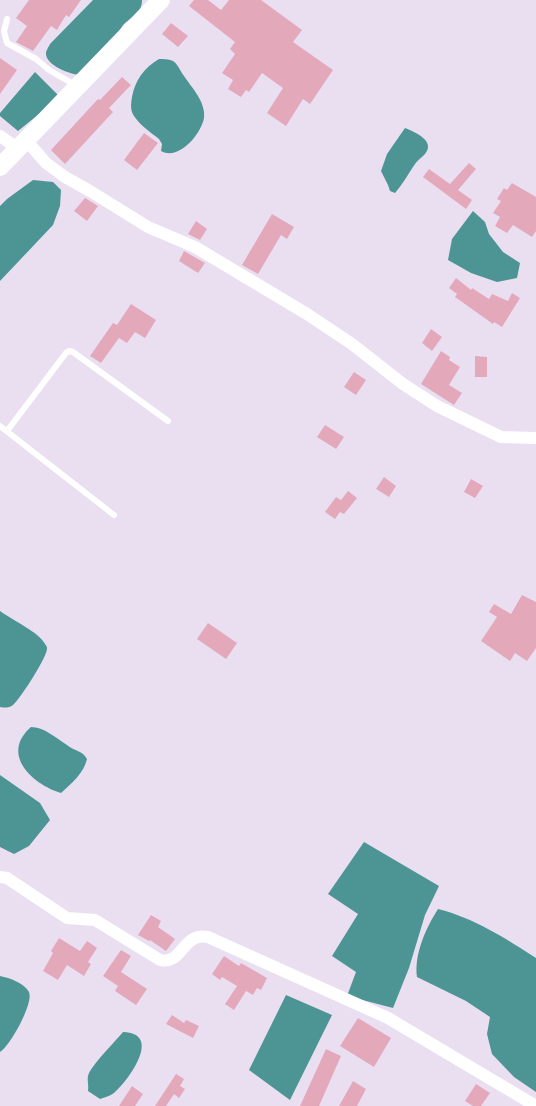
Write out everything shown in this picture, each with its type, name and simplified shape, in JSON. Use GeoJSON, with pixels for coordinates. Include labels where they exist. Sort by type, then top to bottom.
{"type":"FeatureCollection","features":[{"type":"Feature","properties":{"kind":"main road"},"geometry":{"type":"LineString","coordinates":[[0,167],[161,0]]}},
{"type":"Feature","properties":{"kind":"street"},"geometry":{"type":"LineString","coordinates":[[0,136],[22,144],[64,177],[90,190],[148,227],[195,247],[307,314],[437,406],[501,437],[536,438]]}},
{"type":"Feature","properties":{"kind":"street"},"geometry":{"type":"LineString","coordinates":[[0,877],[7,878],[67,918],[95,920],[160,960],[172,959],[200,935],[208,937],[388,1018],[536,1106]]}},
{"type":"Feature","properties":{"kind":"lane"},"geometry":{"type":"LineString","coordinates":[[7,19],[4,31],[7,43],[79,87]]}},
{"type":"Feature","properties":{"kind":"lane"},"geometry":{"type":"LineString","coordinates":[[6,431],[69,351],[168,421]]}},
{"type":"Feature","properties":{"kind":"lane"},"geometry":{"type":"LineString","coordinates":[[0,426],[114,515]]}},
{"type":"Feature","properties":{"kind":"shaded area"},"geometry":{"type":"Polygon","coordinates":[[[93,0],[142,0],[142,4],[139,11],[124,24],[81,75],[71,73],[50,62],[46,52],[50,44],[93,0]]]}},
{"type":"Feature","properties":{"kind":"shaded area"},"geometry":{"type":"Polygon","coordinates":[[[159,59],[171,60],[176,64],[198,96],[204,112],[202,124],[194,138],[182,149],[168,153],[161,151],[162,144],[159,139],[139,122],[131,109],[133,91],[138,80],[149,66],[159,59]]]}},
{"type":"Feature","properties":{"kind":"shaded area"},"geometry":{"type":"Polygon","coordinates":[[[35,72],[60,97],[18,131],[0,116],[0,113],[35,72]]]}},
{"type":"Feature","properties":{"kind":"shaded area"},"geometry":{"type":"Polygon","coordinates":[[[405,128],[423,138],[428,149],[395,193],[390,191],[381,171],[387,154],[405,128]]]}},
{"type":"Feature","properties":{"kind":"shaded area"},"geometry":{"type":"Polygon","coordinates":[[[33,180],[53,182],[61,190],[60,206],[53,225],[0,281],[0,206],[33,180]]]}},
{"type":"Feature","properties":{"kind":"shaded area"},"geometry":{"type":"Polygon","coordinates":[[[473,211],[485,222],[489,234],[503,252],[520,263],[517,278],[497,282],[471,273],[448,260],[452,239],[473,211]]]}},
{"type":"Feature","properties":{"kind":"shaded area"},"geometry":{"type":"Polygon","coordinates":[[[0,611],[37,635],[47,648],[43,659],[17,701],[7,708],[0,707],[0,611]]]}},
{"type":"Feature","properties":{"kind":"shaded area"},"geometry":{"type":"Polygon","coordinates":[[[31,727],[50,733],[87,759],[80,774],[61,793],[40,783],[24,767],[19,757],[22,737],[31,727]]]}},
{"type":"Feature","properties":{"kind":"shaded area"},"geometry":{"type":"Polygon","coordinates":[[[0,775],[40,803],[50,820],[29,846],[14,854],[0,847],[0,775]]]}},
{"type":"Feature","properties":{"kind":"shaded area"},"geometry":{"type":"Polygon","coordinates":[[[364,842],[439,886],[425,915],[409,968],[393,1008],[347,996],[356,972],[332,956],[358,914],[328,894],[364,842]]]}},
{"type":"Feature","properties":{"kind":"shaded area"},"geometry":{"type":"Polygon","coordinates":[[[438,909],[477,923],[536,958],[536,1092],[514,1077],[492,1054],[487,1034],[490,1017],[466,1001],[417,977],[417,959],[422,942],[438,909]]]}},
{"type":"Feature","properties":{"kind":"shaded area"},"geometry":{"type":"Polygon","coordinates":[[[0,976],[24,986],[30,997],[20,1024],[0,1052],[0,976]]]}},
{"type":"Feature","properties":{"kind":"shaded area"},"geometry":{"type":"Polygon","coordinates":[[[286,995],[332,1015],[290,1100],[249,1070],[286,995]]]}},
{"type":"Feature","properties":{"kind":"shaded area"},"geometry":{"type":"Polygon","coordinates":[[[123,1032],[135,1034],[141,1040],[142,1048],[139,1058],[120,1087],[112,1094],[100,1099],[88,1091],[88,1076],[98,1060],[123,1032]]]}},
{"type":"Feature","properties":{"kind":"building"},"geometry":{"type":"Polygon","coordinates":[[[29,0],[81,0],[69,17],[66,15],[57,30],[51,26],[33,51],[16,42],[27,26],[16,18],[29,0]]]}},
{"type":"Feature","properties":{"kind":"building"},"geometry":{"type":"Polygon","coordinates":[[[194,0],[208,0],[221,10],[229,0],[261,0],[302,30],[293,42],[333,70],[310,104],[303,99],[286,126],[267,113],[283,88],[262,73],[249,92],[246,90],[241,97],[228,89],[233,80],[222,73],[235,54],[230,49],[235,42],[189,6],[194,0]]]}},
{"type":"Feature","properties":{"kind":"building"},"geometry":{"type":"Polygon","coordinates":[[[171,23],[188,36],[178,47],[162,34],[171,23]]]}},
{"type":"Feature","properties":{"kind":"building"},"geometry":{"type":"Polygon","coordinates":[[[0,58],[17,70],[0,94],[0,58]]]}},
{"type":"Feature","properties":{"kind":"building"},"geometry":{"type":"Polygon","coordinates":[[[122,77],[131,85],[109,108],[113,112],[65,164],[51,150],[98,99],[100,100],[122,77]]]}},
{"type":"Feature","properties":{"kind":"building"},"geometry":{"type":"Polygon","coordinates":[[[144,133],[158,143],[137,170],[124,160],[144,133]]]}},
{"type":"Feature","properties":{"kind":"building"},"geometry":{"type":"Polygon","coordinates":[[[469,163],[476,169],[458,190],[472,200],[466,209],[423,177],[429,169],[450,184],[469,163]]]}},
{"type":"Feature","properties":{"kind":"building"},"geometry":{"type":"Polygon","coordinates":[[[512,183],[536,197],[536,231],[532,237],[513,225],[507,233],[495,226],[500,217],[493,213],[501,201],[497,199],[504,188],[507,190],[512,183]]]}},
{"type":"Feature","properties":{"kind":"building"},"geometry":{"type":"Polygon","coordinates":[[[85,198],[98,206],[87,221],[74,211],[85,198]]]}},
{"type":"Feature","properties":{"kind":"building"},"geometry":{"type":"Polygon","coordinates":[[[272,214],[294,227],[287,239],[281,235],[258,274],[242,265],[272,214]]]}},
{"type":"Feature","properties":{"kind":"building"},"geometry":{"type":"Polygon","coordinates":[[[196,221],[207,229],[200,240],[188,234],[196,221]]]}},
{"type":"Feature","properties":{"kind":"building"},"geometry":{"type":"Polygon","coordinates":[[[184,251],[205,263],[198,273],[179,261],[184,251]]]}},
{"type":"Feature","properties":{"kind":"building"},"geometry":{"type":"Polygon","coordinates":[[[456,278],[471,290],[472,288],[489,299],[492,294],[508,301],[512,293],[520,298],[502,327],[494,322],[493,324],[455,297],[457,294],[449,288],[456,278]]]}},
{"type":"Feature","properties":{"kind":"building"},"geometry":{"type":"Polygon","coordinates":[[[131,304],[156,320],[145,338],[135,332],[127,343],[119,338],[101,363],[90,356],[113,323],[117,325],[131,304]]]}},
{"type":"Feature","properties":{"kind":"building"},"geometry":{"type":"Polygon","coordinates":[[[431,329],[442,337],[432,351],[422,343],[431,329]]]}},
{"type":"Feature","properties":{"kind":"building"},"geometry":{"type":"Polygon","coordinates":[[[441,351],[460,367],[449,385],[462,393],[454,405],[421,384],[441,351]]]}},
{"type":"Feature","properties":{"kind":"building"},"geometry":{"type":"Polygon","coordinates":[[[475,356],[487,357],[487,377],[475,377],[475,356]]]}},
{"type":"Feature","properties":{"kind":"building"},"geometry":{"type":"Polygon","coordinates":[[[354,372],[366,380],[356,395],[344,387],[354,372]]]}},
{"type":"Feature","properties":{"kind":"building"},"geometry":{"type":"Polygon","coordinates":[[[325,425],[344,437],[336,449],[317,437],[325,425]]]}},
{"type":"Feature","properties":{"kind":"building"},"geometry":{"type":"Polygon","coordinates":[[[384,477],[396,486],[389,497],[376,489],[384,477]]]}},
{"type":"Feature","properties":{"kind":"building"},"geometry":{"type":"Polygon","coordinates":[[[471,479],[483,486],[475,498],[464,492],[471,479]]]}},
{"type":"Feature","properties":{"kind":"building"},"geometry":{"type":"Polygon","coordinates":[[[348,491],[357,498],[344,514],[340,512],[335,519],[325,512],[336,497],[341,500],[348,491]]]}},
{"type":"Feature","properties":{"kind":"building"},"geometry":{"type":"Polygon","coordinates":[[[522,595],[536,602],[536,648],[527,661],[515,653],[510,661],[481,641],[497,617],[489,612],[494,604],[511,614],[522,595]]]}},
{"type":"Feature","properties":{"kind":"building"},"geometry":{"type":"Polygon","coordinates":[[[208,623],[237,643],[226,659],[197,639],[208,623]]]}},
{"type":"Feature","properties":{"kind":"building"},"geometry":{"type":"Polygon","coordinates":[[[151,915],[161,921],[158,927],[175,939],[166,951],[138,935],[151,915]]]}},
{"type":"Feature","properties":{"kind":"building"},"geometry":{"type":"Polygon","coordinates":[[[59,938],[80,951],[87,941],[97,948],[88,962],[91,964],[84,976],[67,965],[58,980],[43,971],[59,938]]]}},
{"type":"Feature","properties":{"kind":"building"},"geometry":{"type":"Polygon","coordinates":[[[121,950],[131,956],[121,972],[147,989],[136,1005],[115,991],[118,986],[103,976],[121,950]]]}},
{"type":"Feature","properties":{"kind":"building"},"geometry":{"type":"Polygon","coordinates":[[[224,956],[239,966],[241,963],[267,978],[261,990],[257,988],[253,995],[246,991],[234,1010],[225,1004],[237,986],[222,977],[220,980],[212,974],[224,956]]]}},
{"type":"Feature","properties":{"kind":"building"},"geometry":{"type":"Polygon","coordinates":[[[172,1015],[184,1023],[186,1020],[199,1026],[193,1038],[166,1024],[172,1015]]]}},
{"type":"Feature","properties":{"kind":"building"},"geometry":{"type":"Polygon","coordinates":[[[358,1018],[391,1038],[374,1067],[340,1046],[358,1018]]]}},
{"type":"Feature","properties":{"kind":"building"},"geometry":{"type":"Polygon","coordinates":[[[326,1049],[341,1056],[319,1106],[300,1106],[326,1049]]]}},
{"type":"Feature","properties":{"kind":"building"},"geometry":{"type":"Polygon","coordinates":[[[176,1074],[184,1079],[180,1086],[185,1089],[179,1098],[174,1094],[166,1106],[155,1106],[176,1074]]]}},
{"type":"Feature","properties":{"kind":"building"},"geometry":{"type":"Polygon","coordinates":[[[353,1081],[366,1089],[357,1106],[339,1106],[353,1081]]]}},
{"type":"Feature","properties":{"kind":"building"},"geometry":{"type":"Polygon","coordinates":[[[476,1084],[490,1093],[481,1106],[473,1106],[465,1101],[476,1084]]]}},
{"type":"Feature","properties":{"kind":"building"},"geometry":{"type":"Polygon","coordinates":[[[132,1086],[143,1094],[135,1106],[119,1106],[132,1086]]]}}]}
